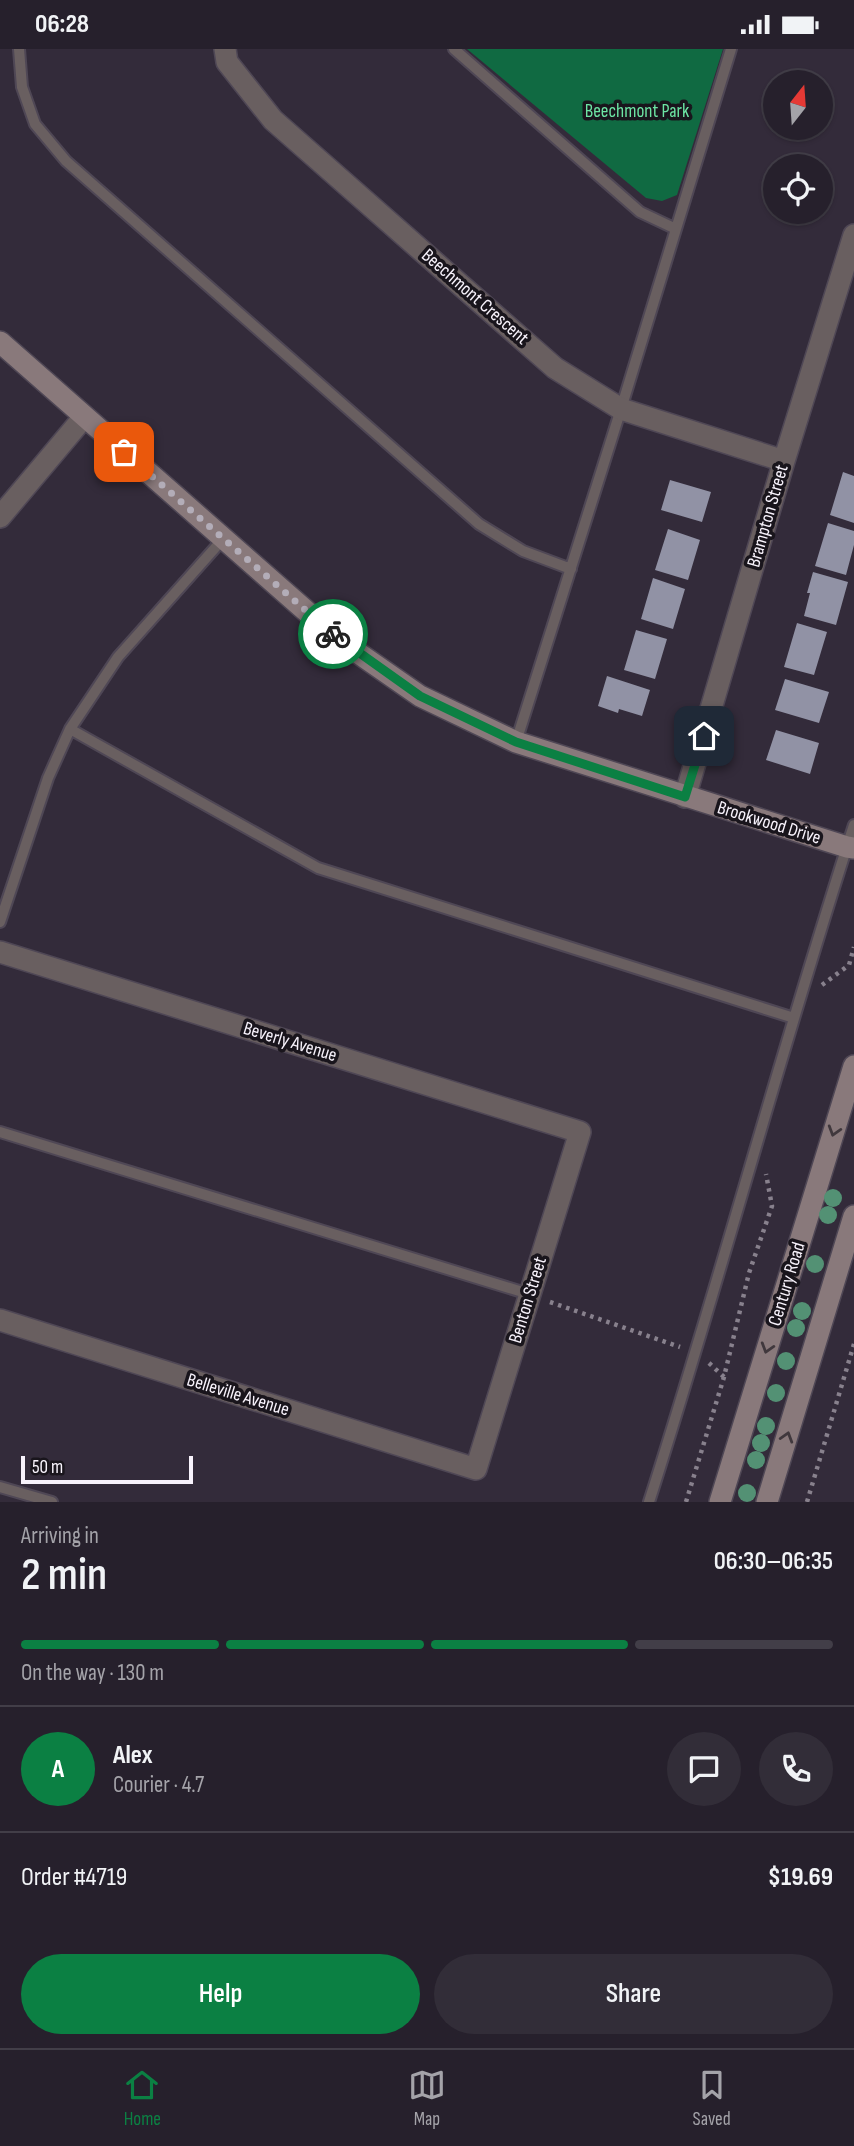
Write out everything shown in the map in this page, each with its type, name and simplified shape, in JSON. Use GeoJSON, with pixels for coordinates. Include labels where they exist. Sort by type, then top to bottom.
{"type":"FeatureCollection","features":[{"type":"Feature","properties":{"kind":"street","name":"Beechmont Crescent"},"geometry":{"type":"LineString","coordinates":[[225,49],[227,62],[273,120],[555,368],[621,409],[784,461]]}},
{"type":"Feature","properties":{"kind":"street","name":"Brampton Street"},"geometry":{"type":"LineString","coordinates":[[685,797],[854,235]]}},
{"type":"Feature","properties":{"kind":"street","name":"Brookwood Drive"},"geometry":{"type":"LineString","coordinates":[[0,342],[338,639],[420,696],[516,742],[852,849]]}},
{"type":"Feature","properties":{"kind":"street"},"geometry":{"type":"LineString","coordinates":[[0,517],[84,417]]}},
{"type":"Feature","properties":{"kind":"street","name":"Beverly Avenue"},"geometry":{"type":"LineString","coordinates":[[0,952],[580,1132]]}},
{"type":"Feature","properties":{"kind":"street","name":"Century Road"},"geometry":{"type":"LineString","coordinates":[[720,1502],[854,1066]]}},
{"type":"Feature","properties":{"kind":"street","name":"Benton Street"},"geometry":{"type":"LineString","coordinates":[[476,1469],[580,1132]]}},
{"type":"Feature","properties":{"kind":"street"},"geometry":{"type":"LineString","coordinates":[[767,1502],[854,1216]]}},
{"type":"Feature","properties":{"kind":"street","name":"Belleville Avenue"},"geometry":{"type":"LineString","coordinates":[[0,1320],[476,1469]]}},
{"type":"Feature","properties":{"kind":"lane"},"geometry":{"type":"LineString","coordinates":[[19,49],[22,87],[35,124],[66,161],[479,524],[523,551],[571,569]]}},
{"type":"Feature","properties":{"kind":"lane"},"geometry":{"type":"LineString","coordinates":[[454,49],[640,212],[676,229]]}},
{"type":"Feature","properties":{"kind":"lane"},"geometry":{"type":"LineString","coordinates":[[516,742],[731,49]]}},
{"type":"Feature","properties":{"kind":"lane"},"geometry":{"type":"LineString","coordinates":[[0,922],[48,778],[70,729],[118,657],[223,539]]}},
{"type":"Feature","properties":{"kind":"lane"},"geometry":{"type":"LineString","coordinates":[[70,729],[318,868],[794,1018]]}},
{"type":"Feature","properties":{"kind":"lane"},"geometry":{"type":"LineString","coordinates":[[649,1502],[697,1353],[794,1018],[852,849],[854,825]]}},
{"type":"Feature","properties":{"kind":"lane"},"geometry":{"type":"LineString","coordinates":[[0,1132],[529,1294]]}},
{"type":"Feature","properties":{"kind":"lane"},"geometry":{"type":"LineString","coordinates":[[0,1487],[52,1502]]}},
{"type":"Feature","properties":{"kind":"path"},"geometry":{"type":"LineString","coordinates":[[815,990],[849,965],[854,947]]}},
{"type":"Feature","properties":{"kind":"path"},"geometry":{"type":"LineString","coordinates":[[686,1502],[724,1377],[749,1273],[772,1206],[766,1172]]}},
{"type":"Feature","properties":{"kind":"path"},"geometry":{"type":"LineString","coordinates":[[529,1294],[697,1353],[724,1377]]}},
{"type":"Feature","properties":{"kind":"path"},"geometry":{"type":"LineString","coordinates":[[807,1502],[854,1344]]}},
{"type":"Feature","properties":{"kind":"green space","name":"Beechmont Park"},"geometry":{"type":"Polygon","coordinates":[[[467,49],[723,49],[677,195],[662,201],[646,198],[467,49]]]}},
{"type":"Feature","properties":{"kind":"building"},"geometry":{"type":"Polygon","coordinates":[[[843,472],[854,476],[854,523],[830,515],[843,472]]]}},
{"type":"Feature","properties":{"kind":"building"},"geometry":{"type":"Polygon","coordinates":[[[670,480],[711,492],[702,522],[661,510],[670,480]]]}},
{"type":"Feature","properties":{"kind":"building"},"geometry":{"type":"Polygon","coordinates":[[[828,523],[854,531],[854,545],[846,575],[815,566],[828,523]]]}},
{"type":"Feature","properties":{"kind":"building"},"geometry":{"type":"Polygon","coordinates":[[[668,529],[700,540],[688,580],[655,570],[668,529]]]}},
{"type":"Feature","properties":{"kind":"building"},"geometry":{"type":"Polygon","coordinates":[[[813,572],[848,582],[836,625],[804,616],[813,572]]]}},
{"type":"Feature","properties":{"kind":"building"},"geometry":{"type":"Polygon","coordinates":[[[653,578],[685,589],[673,629],[641,619],[653,578]]]}},
{"type":"Feature","properties":{"kind":"building"},"geometry":{"type":"Polygon","coordinates":[[[797,623],[827,632],[814,675],[784,667],[797,623]]]}},
{"type":"Feature","properties":{"kind":"building"},"geometry":{"type":"Polygon","coordinates":[[[636,630],[667,639],[655,679],[624,670],[636,630]]]}},
{"type":"Feature","properties":{"kind":"building"},"geometry":{"type":"Polygon","coordinates":[[[607,676],[650,690],[642,716],[619,709],[618,713],[598,706],[607,676]]]}},
{"type":"Feature","properties":{"kind":"building"},"geometry":{"type":"Polygon","coordinates":[[[785,679],[829,692],[819,723],[775,710],[785,679]]]}},
{"type":"Feature","properties":{"kind":"building"},"geometry":{"type":"Polygon","coordinates":[[[776,730],[819,743],[810,774],[766,760],[776,730]]]}},
{"type":"Feature","properties":{"kind":"way so far"},"geometry":{"type":"LineString","coordinates":[[124,452],[333,634]]}},
{"type":"Feature","properties":{"kind":"route"},"geometry":{"type":"LineString","coordinates":[[333,634],[420,696],[516,742],[685,797],[704,736]]}}]}
